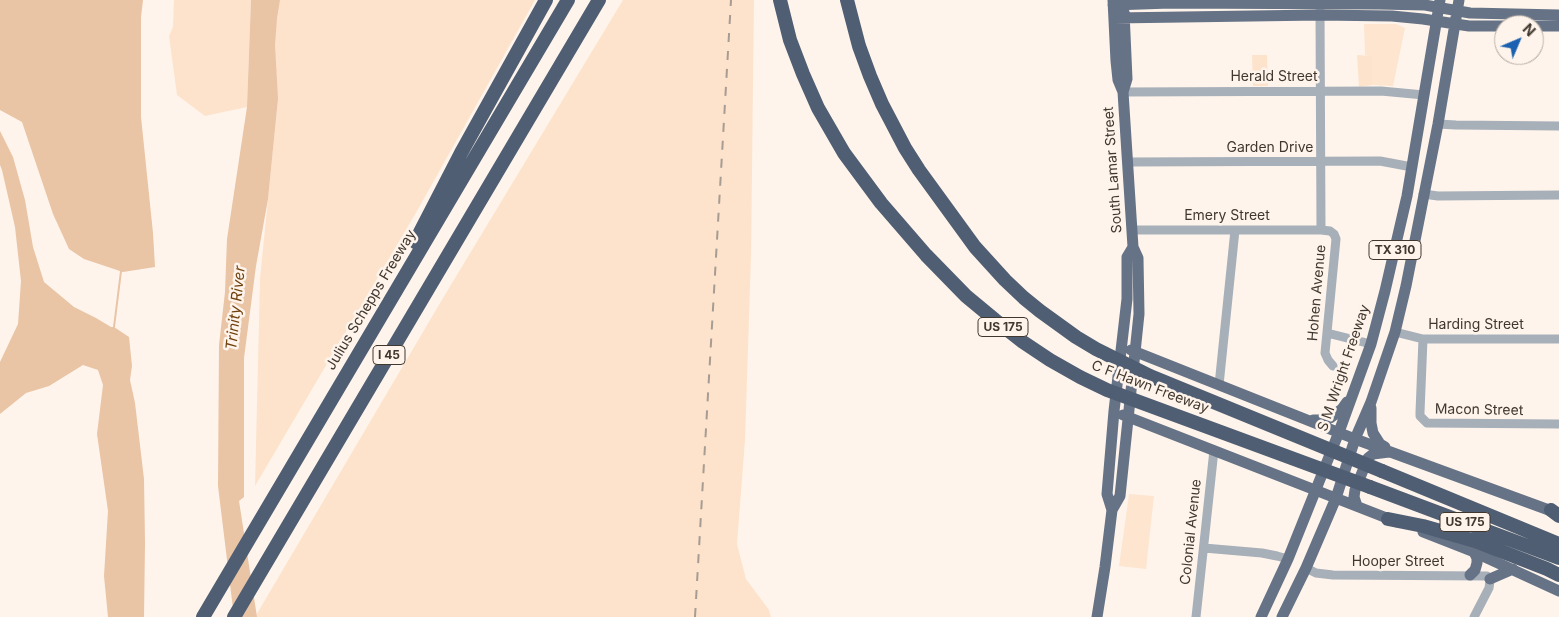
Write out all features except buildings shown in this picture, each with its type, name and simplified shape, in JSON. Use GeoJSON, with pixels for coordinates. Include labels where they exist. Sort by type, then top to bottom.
{"type":"FeatureCollection","features":[{"type":"Feature","properties":{"kind":"highway"},"geometry":{"type":"LineString","coordinates":[[401,281],[401,268],[461,153],[546,0]]}},
{"type":"Feature","properties":{"kind":"highway","name":"Julius Schepps Freeway"},"geometry":{"type":"LineString","coordinates":[[203,617],[568,0]]}},
{"type":"Feature","properties":{"kind":"highway","name":"I 45"},"geometry":{"type":"LineString","coordinates":[[234,617],[599,0]]}},
{"type":"Feature","properties":{"kind":"highway","name":"C F Hawn Freeway"},"geometry":{"type":"LineString","coordinates":[[780,0],[790,40],[803,74],[818,108],[844,153],[881,203],[926,255],[966,296],[1023,342],[1050,360],[1107,390],[1559,558]]}},
{"type":"Feature","properties":{"kind":"highway","name":"C F Hawn Freeway"},"geometry":{"type":"LineString","coordinates":[[847,0],[859,46],[870,76],[882,104],[919,170],[976,247],[995,269],[1024,298],[1056,323],[1083,341],[1150,376],[1559,544]]}},
{"type":"Feature","properties":{"kind":"highway"},"geometry":{"type":"LineString","coordinates":[[1388,518],[1475,541],[1559,575]]}},
{"type":"Feature","properties":{"kind":"main road"},"geometry":{"type":"LineString","coordinates":[[1118,2],[1320,6],[1439,4],[1458,5],[1470,13],[1559,14]]}},
{"type":"Feature","properties":{"kind":"main road","name":"South Lamar Street"},"geometry":{"type":"LineString","coordinates":[[1097,617],[1112,510],[1120,496],[1140,314],[1138,258],[1133,247],[1123,92],[1118,80],[1117,70],[1118,2]]}},
{"type":"Feature","properties":{"kind":"main road"},"geometry":{"type":"LineString","coordinates":[[1220,3],[1220,16]]}},
{"type":"Feature","properties":{"kind":"main road","name":"S M Wright Freeway"},"geometry":{"type":"LineString","coordinates":[[1261,617],[1288,559],[1339,432],[1371,344],[1392,265],[1407,196],[1439,4]]}},
{"type":"Feature","properties":{"kind":"main road","name":"TX 310"},"geometry":{"type":"LineString","coordinates":[[1282,617],[1306,568],[1336,498],[1355,439],[1371,402],[1395,332],[1438,124],[1458,5]]}},
{"type":"Feature","properties":{"kind":"main road"},"geometry":{"type":"LineString","coordinates":[[1119,18],[1220,16],[1320,6],[1468,26],[1494,26]]}},
{"type":"Feature","properties":{"kind":"main road"},"geometry":{"type":"LineString","coordinates":[[1544,26],[1559,26]]}},
{"type":"Feature","properties":{"kind":"main road","name":"South Lamar Street"},"geometry":{"type":"LineString","coordinates":[[1112,510],[1107,494],[1127,294],[1127,257],[1133,247]]}},
{"type":"Feature","properties":{"kind":"main road","name":"C F Hawn Freeway"},"geometry":{"type":"LineString","coordinates":[[1122,347],[1355,439],[1557,511]]}},
{"type":"Feature","properties":{"kind":"main road"},"geometry":{"type":"LineString","coordinates":[[1308,420],[1330,418],[1342,409],[1353,394]]}},
{"type":"Feature","properties":{"kind":"main road"},"geometry":{"type":"LineString","coordinates":[[1371,402],[1373,433],[1380,444],[1393,452]]}},
{"type":"Feature","properties":{"kind":"main road"},"geometry":{"type":"LineString","coordinates":[[1114,412],[1474,552],[1559,591]]}},
{"type":"Feature","properties":{"kind":"main road"},"geometry":{"type":"LineString","coordinates":[[1357,506],[1354,497],[1355,490],[1368,458],[1373,454],[1393,452]]}},
{"type":"Feature","properties":{"kind":"main road"},"geometry":{"type":"LineString","coordinates":[[1470,575],[1475,570],[1477,563],[1474,552]]}},
{"type":"Feature","properties":{"kind":"main road"},"geometry":{"type":"LineString","coordinates":[[1493,579],[1512,569]]}},
{"type":"Feature","properties":{"kind":"street"},"geometry":{"type":"LineString","coordinates":[[1320,6],[1321,230]]}},
{"type":"Feature","properties":{"kind":"street","name":"Herald Street"},"geometry":{"type":"LineString","coordinates":[[1123,92],[1381,91],[1408,92],[1424,95]]}},
{"type":"Feature","properties":{"kind":"street"},"geometry":{"type":"LineString","coordinates":[[1438,124],[1559,126]]}},
{"type":"Feature","properties":{"kind":"street","name":"Garden Drive"},"geometry":{"type":"LineString","coordinates":[[1128,162],[1380,161],[1412,167]]}},
{"type":"Feature","properties":{"kind":"street"},"geometry":{"type":"LineString","coordinates":[[1423,194],[1438,196],[1559,196]]}},
{"type":"Feature","properties":{"kind":"street","name":"Emery Street"},"geometry":{"type":"LineString","coordinates":[[1132,230],[1321,230]]}},
{"type":"Feature","properties":{"kind":"street"},"geometry":{"type":"LineString","coordinates":[[1219,384],[1234,230]]}},
{"type":"Feature","properties":{"kind":"street","name":"Hohen Avenue"},"geometry":{"type":"LineString","coordinates":[[1321,230],[1330,231],[1336,239],[1325,353],[1333,366]]}},
{"type":"Feature","properties":{"kind":"street","name":"Harding Street"},"geometry":{"type":"LineString","coordinates":[[1395,332],[1423,339],[1559,339]]}},
{"type":"Feature","properties":{"kind":"street"},"geometry":{"type":"LineString","coordinates":[[1327,333],[1371,344]]}},
{"type":"Feature","properties":{"kind":"street","name":"Macon Street"},"geometry":{"type":"LineString","coordinates":[[1423,339],[1420,412],[1423,421],[1426,423],[1559,424]]}},
{"type":"Feature","properties":{"kind":"street","name":"Colonial Avenue"},"geometry":{"type":"LineString","coordinates":[[1196,617],[1214,450]]}},
{"type":"Feature","properties":{"kind":"street"},"geometry":{"type":"LineString","coordinates":[[1204,548],[1262,553],[1288,559]]}},
{"type":"Feature","properties":{"kind":"street","name":"Hooper Street"},"geometry":{"type":"LineString","coordinates":[[1306,568],[1316,573],[1333,576],[1470,575],[1493,579]]}},
{"type":"Feature","properties":{"kind":"street"},"geometry":{"type":"LineString","coordinates":[[1474,617],[1493,579]]}},
{"type":"Feature","properties":{"kind":"shaded area"},"geometry":{"type":"Polygon","coordinates":[[[174,0],[251,0],[247,107],[205,116],[177,95],[169,36],[173,27],[174,0]]]}},
{"type":"Feature","properties":{"kind":"shaded area"},"geometry":{"type":"Polygon","coordinates":[[[280,0],[535,0],[417,211],[255,486],[260,279],[278,99],[265,61],[280,0]]]}},
{"type":"Feature","properties":{"kind":"shaded area"},"geometry":{"type":"Polygon","coordinates":[[[623,0],[754,0],[751,257],[745,440],[737,544],[746,579],[769,610],[771,617],[255,617],[443,298],[623,0]]]}},
{"type":"Feature","properties":{"kind":"shaded area"},"geometry":{"type":"Polygon","coordinates":[[[1364,24],[1396,24],[1405,28],[1393,86],[1372,85],[1372,57],[1365,55],[1364,24]]]}},
{"type":"Feature","properties":{"kind":"shaded area"},"geometry":{"type":"Polygon","coordinates":[[[1252,55],[1267,55],[1268,86],[1253,86],[1252,55]]]}},
{"type":"Feature","properties":{"kind":"shaded area"},"geometry":{"type":"Polygon","coordinates":[[[1357,55],[1372,56],[1372,85],[1359,87],[1357,55]]]}},
{"type":"Feature","properties":{"kind":"shaded area"},"geometry":{"type":"Polygon","coordinates":[[[1129,494],[1154,496],[1146,569],[1119,566],[1129,494]]]}},
{"type":"Feature","properties":{"kind":"water"},"geometry":{"type":"Polygon","coordinates":[[[0,0],[143,0],[141,17],[141,117],[155,267],[123,272],[84,259],[69,249],[53,214],[22,122],[0,110],[0,0]]]}},
{"type":"Feature","properties":{"kind":"water","name":"Trinity River"},"geometry":{"type":"Polygon","coordinates":[[[251,0],[280,0],[275,45],[278,99],[268,199],[256,266],[244,358],[244,497],[239,501],[257,617],[234,617],[218,486],[219,345],[225,292],[227,239],[247,107],[251,0]]]}},
{"type":"Feature","properties":{"kind":"water"},"geometry":{"type":"Polygon","coordinates":[[[0,131],[13,157],[25,200],[33,247],[44,282],[74,307],[114,327],[129,337],[132,366],[130,380],[135,403],[144,479],[144,617],[108,617],[104,576],[108,511],[97,434],[103,385],[98,370],[83,365],[49,386],[26,393],[0,414],[0,362],[18,324],[21,281],[15,227],[0,165],[0,131]]]}},
{"type":"Feature","properties":{"kind":"waterway"},"geometry":{"type":"LineString","coordinates":[[114,327],[121,271]]}},
{"type":"Feature","properties":{"kind":"railway"},"geometry":{"type":"LineString","coordinates":[[695,617],[731,0]]}}]}
